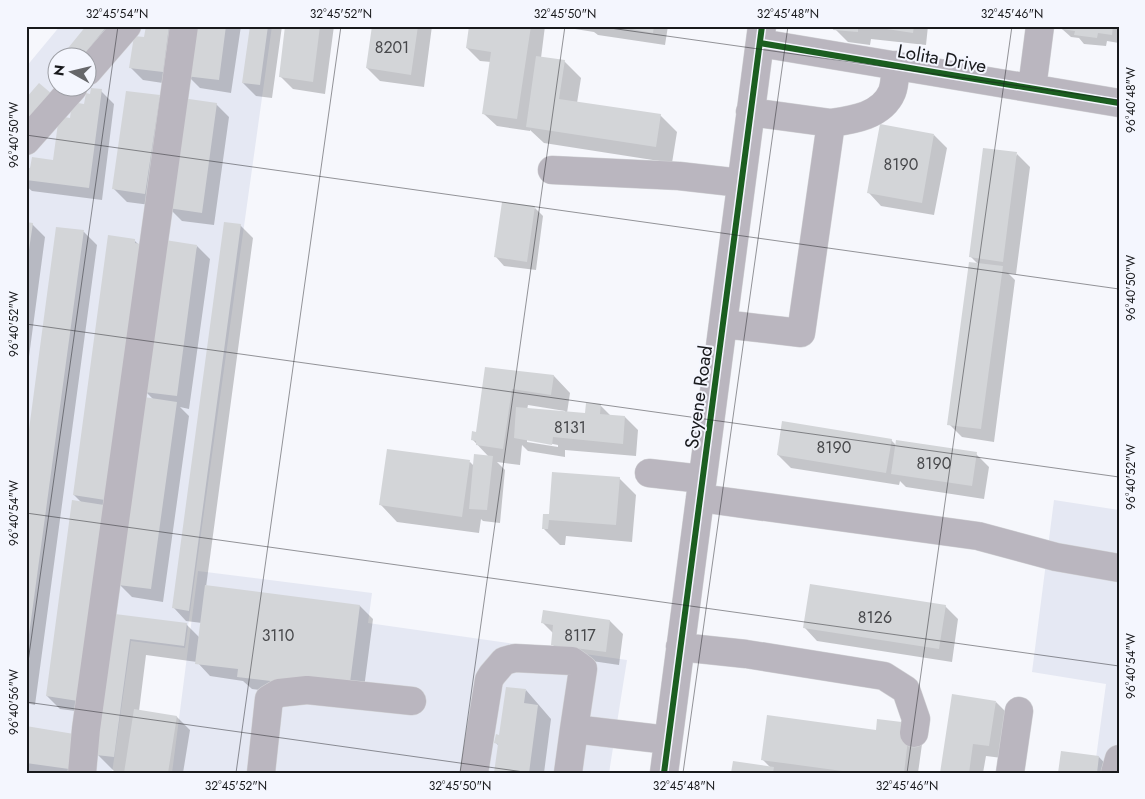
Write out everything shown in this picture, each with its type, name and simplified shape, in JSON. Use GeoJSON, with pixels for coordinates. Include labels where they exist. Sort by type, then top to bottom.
{"type":"FeatureCollection","features":[{"type":"Feature","properties":{"kind":"street"},"geometry":{"type":"LineString","coordinates":[[98,59],[127,26]]}},
{"type":"Feature","properties":{"kind":"street"},"geometry":{"type":"LineString","coordinates":[[82,773],[86,729],[184,26]]}},
{"type":"Feature","properties":{"kind":"street"},"geometry":{"type":"LineString","coordinates":[[1032,88],[1040,26]]}},
{"type":"Feature","properties":{"kind":"street","name":"Lolita Drive"},"geometry":{"type":"LineString","coordinates":[[761,34],[896,65],[1119,103]]}},
{"type":"Feature","properties":{"kind":"street","name":"Scyene Road"},"geometry":{"type":"LineString","coordinates":[[664,773],[761,34]]}},
{"type":"Feature","properties":{"kind":"street"},"geometry":{"type":"LineString","coordinates":[[750,112],[831,123],[857,119],[882,105],[892,92],[896,65]]}},
{"type":"Feature","properties":{"kind":"street"},"geometry":{"type":"LineString","coordinates":[[26,141],[64,98]]}},
{"type":"Feature","properties":{"kind":"street"},"geometry":{"type":"LineString","coordinates":[[723,324],[801,334],[831,123]]}},
{"type":"Feature","properties":{"kind":"street"},"geometry":{"type":"LineString","coordinates":[[552,170],[679,176],[741,183]]}},
{"type":"Feature","properties":{"kind":"street"},"geometry":{"type":"LineString","coordinates":[[649,473],[701,488],[978,536],[1056,557],[1119,568]]}},
{"type":"Feature","properties":{"kind":"street"},"geometry":{"type":"LineString","coordinates":[[680,647],[746,654],[884,676],[906,690],[916,719],[914,733]]}},
{"type":"Feature","properties":{"kind":"street"},"geometry":{"type":"LineString","coordinates":[[474,773],[489,680],[504,661],[515,658],[572,661],[583,669],[568,773]]}},
{"type":"Feature","properties":{"kind":"street"},"geometry":{"type":"LineString","coordinates":[[261,773],[269,700],[279,693],[307,690],[412,702]]}},
{"type":"Feature","properties":{"kind":"street"},"geometry":{"type":"LineString","coordinates":[[1010,773],[1019,711]]}},
{"type":"Feature","properties":{"kind":"street"},"geometry":{"type":"LineString","coordinates":[[574,729],[668,740]]}},
{"type":"Feature","properties":{"kind":"street"},"geometry":{"type":"LineString","coordinates":[[1115,773],[1119,759]]}},
{"type":"Feature","properties":{"kind":"shaded area"},"geometry":{"type":"Polygon","coordinates":[[[60,26],[272,26],[185,648],[131,641],[112,773],[26,773],[26,67],[60,26]]]}},
{"type":"Feature","properties":{"kind":"shaded area"},"geometry":{"type":"Polygon","coordinates":[[[1054,500],[1119,510],[1119,773],[1094,773],[1106,684],[1032,672],[1054,500]]]}},
{"type":"Feature","properties":{"kind":"shaded area"},"geometry":{"type":"Polygon","coordinates":[[[198,571],[372,593],[368,623],[627,660],[609,773],[172,773],[198,571]]]}},
{"type":"Feature","properties":{"kind":"building"},"geometry":{"type":"Polygon","coordinates":[[[86,26],[107,26],[89,48],[68,48],[86,26]]]}},
{"type":"Feature","properties":{"kind":"building"},"geometry":{"type":"Polygon","coordinates":[[[146,26],[169,26],[163,72],[129,68],[134,36],[144,37],[146,26]]]}},
{"type":"Feature","properties":{"kind":"building"},"geometry":{"type":"Polygon","coordinates":[[[192,26],[226,26],[219,80],[185,76],[192,26]]]}},
{"type":"Feature","properties":{"kind":"building"},"geometry":{"type":"Polygon","coordinates":[[[250,26],[268,26],[260,85],[242,83],[250,26]]]}},
{"type":"Feature","properties":{"kind":"building"},"geometry":{"type":"Polygon","coordinates":[[[285,26],[320,26],[313,82],[279,77],[285,26]]]}},
{"type":"Feature","properties":{"kind":"building"},"geometry":{"type":"Polygon","coordinates":[[[372,26],[418,26],[411,75],[366,68],[372,26]]]}},
{"type":"Feature","properties":{"kind":"building"},"geometry":{"type":"Polygon","coordinates":[[[469,26],[531,26],[517,119],[482,114],[491,52],[466,48],[469,26]]]}},
{"type":"Feature","properties":{"kind":"building"},"geometry":{"type":"Polygon","coordinates":[[[615,26],[654,26],[653,33],[615,26]]]}},
{"type":"Feature","properties":{"kind":"building"},"geometry":{"type":"Polygon","coordinates":[[[834,26],[858,26],[858,32],[833,30],[834,26]]]}},
{"type":"Feature","properties":{"kind":"building"},"geometry":{"type":"Polygon","coordinates":[[[867,26],[914,26],[913,33],[867,26]]]}},
{"type":"Feature","properties":{"kind":"building"},"geometry":{"type":"Polygon","coordinates":[[[1061,26],[1113,26],[1112,35],[1098,33],[1097,38],[1074,35],[1075,31],[1061,29],[1061,26]]]}},
{"type":"Feature","properties":{"kind":"building"},"geometry":{"type":"Polygon","coordinates":[[[536,56],[565,60],[559,99],[661,114],[656,147],[526,127],[536,56]]]}},
{"type":"Feature","properties":{"kind":"building"},"geometry":{"type":"Polygon","coordinates":[[[39,83],[48,91],[49,98],[26,125],[26,98],[39,83]]]}},
{"type":"Feature","properties":{"kind":"building"},"geometry":{"type":"Polygon","coordinates":[[[98,89],[102,89],[89,188],[26,180],[26,168],[30,168],[32,157],[53,160],[59,116],[70,118],[72,102],[84,104],[85,98],[98,98],[98,89]]]}},
{"type":"Feature","properties":{"kind":"building"},"geometry":{"type":"Polygon","coordinates":[[[126,91],[160,95],[145,194],[112,189],[126,91]]]}},
{"type":"Feature","properties":{"kind":"building"},"geometry":{"type":"Polygon","coordinates":[[[182,98],[217,103],[202,213],[168,208],[182,98]]]}},
{"type":"Feature","properties":{"kind":"building"},"geometry":{"type":"Polygon","coordinates":[[[880,124],[934,134],[922,203],[867,193],[880,124]]]}},
{"type":"Feature","properties":{"kind":"building"},"geometry":{"type":"Polygon","coordinates":[[[983,148],[1017,152],[1003,262],[969,257],[983,148]]]}},
{"type":"Feature","properties":{"kind":"building"},"geometry":{"type":"Polygon","coordinates":[[[502,202],[535,206],[527,262],[494,257],[502,202]]]}},
{"type":"Feature","properties":{"kind":"building"},"geometry":{"type":"Polygon","coordinates":[[[26,222],[33,223],[27,263],[26,263],[26,222]]]}},
{"type":"Feature","properties":{"kind":"building"},"geometry":{"type":"Polygon","coordinates":[[[224,222],[241,224],[189,611],[172,608],[224,222]]]}},
{"type":"Feature","properties":{"kind":"building"},"geometry":{"type":"Polygon","coordinates":[[[56,227],[84,230],[26,657],[26,452],[56,227]]]}},
{"type":"Feature","properties":{"kind":"building"},"geometry":{"type":"Polygon","coordinates":[[[108,235],[135,239],[135,243],[140,244],[105,500],[73,495],[108,235]]]}},
{"type":"Feature","properties":{"kind":"building"},"geometry":{"type":"Polygon","coordinates":[[[165,240],[197,245],[177,396],[144,392],[165,240]]]}},
{"type":"Feature","properties":{"kind":"building"},"geometry":{"type":"Polygon","coordinates":[[[969,262],[1003,266],[981,429],[947,425],[969,262]]]}},
{"type":"Feature","properties":{"kind":"building"},"geometry":{"type":"Polygon","coordinates":[[[485,367],[554,375],[551,395],[512,389],[503,449],[476,445],[476,441],[471,440],[472,431],[476,432],[485,367]]]}},
{"type":"Feature","properties":{"kind":"building"},"geometry":{"type":"Polygon","coordinates":[[[144,397],[177,402],[151,589],[118,585],[144,397]]]}},
{"type":"Feature","properties":{"kind":"building"},"geometry":{"type":"Polygon","coordinates":[[[586,403],[601,404],[600,414],[625,416],[623,444],[553,437],[552,445],[514,438],[516,407],[585,413],[586,403]]]}},
{"type":"Feature","properties":{"kind":"building"},"geometry":{"type":"Polygon","coordinates":[[[782,421],[892,439],[886,473],[777,455],[782,421]]]}},
{"type":"Feature","properties":{"kind":"building"},"geometry":{"type":"Polygon","coordinates":[[[896,440],[977,452],[972,486],[891,474],[896,440]]]}},
{"type":"Feature","properties":{"kind":"building"},"geometry":{"type":"Polygon","coordinates":[[[387,449],[470,460],[462,517],[379,505],[387,449]]]}},
{"type":"Feature","properties":{"kind":"building"},"geometry":{"type":"Polygon","coordinates":[[[474,454],[493,456],[487,510],[469,509],[474,454]]]}},
{"type":"Feature","properties":{"kind":"building"},"geometry":{"type":"Polygon","coordinates":[[[552,472],[620,477],[616,525],[549,520],[548,529],[542,529],[543,514],[549,514],[552,472]]]}},
{"type":"Feature","properties":{"kind":"building"},"geometry":{"type":"Polygon","coordinates":[[[72,500],[104,505],[78,701],[46,696],[72,500]]]}},
{"type":"Feature","properties":{"kind":"building"},"geometry":{"type":"Polygon","coordinates":[[[810,584],[946,605],[939,649],[803,628],[810,584]]]}},
{"type":"Feature","properties":{"kind":"building"},"geometry":{"type":"Polygon","coordinates":[[[205,585],[360,605],[350,683],[304,685],[237,677],[238,669],[195,664],[205,585]]]}},
{"type":"Feature","properties":{"kind":"building"},"geometry":{"type":"Polygon","coordinates":[[[543,610],[610,620],[606,652],[551,645],[553,625],[541,623],[543,610]]]}},
{"type":"Feature","properties":{"kind":"building"},"geometry":{"type":"Polygon","coordinates":[[[115,614],[187,623],[184,646],[130,639],[114,757],[96,755],[115,614]]]}},
{"type":"Feature","properties":{"kind":"building"},"geometry":{"type":"Polygon","coordinates":[[[506,687],[526,689],[524,703],[538,705],[529,773],[494,773],[498,744],[494,743],[496,734],[499,735],[506,687]]]}},
{"type":"Feature","properties":{"kind":"building"},"geometry":{"type":"Polygon","coordinates":[[[952,694],[996,701],[989,746],[973,744],[969,773],[940,773],[952,694]]]}},
{"type":"Feature","properties":{"kind":"building"},"geometry":{"type":"Polygon","coordinates":[[[134,709],[177,716],[168,773],[124,773],[134,709]]]}},
{"type":"Feature","properties":{"kind":"building"},"geometry":{"type":"Polygon","coordinates":[[[767,715],[876,730],[877,719],[910,723],[904,773],[857,773],[761,760],[767,715]]]}},
{"type":"Feature","properties":{"kind":"building"},"geometry":{"type":"Polygon","coordinates":[[[26,726],[74,734],[69,769],[26,763],[26,726]]]}},
{"type":"Feature","properties":{"kind":"building"},"geometry":{"type":"Polygon","coordinates":[[[1061,751],[1099,756],[1097,773],[1058,773],[1061,751]]]}},
{"type":"Feature","properties":{"kind":"building"},"geometry":{"type":"Polygon","coordinates":[[[733,761],[774,767],[773,773],[731,773],[733,761]]]}},
{"type":"Feature","properties":{"kind":"cycle path"},"geometry":{"type":"LineString","coordinates":[[664,773],[762,26]]}},
{"type":"Feature","properties":{"kind":"cycle path"},"geometry":{"type":"LineString","coordinates":[[760,43],[1119,103]]}}]}
